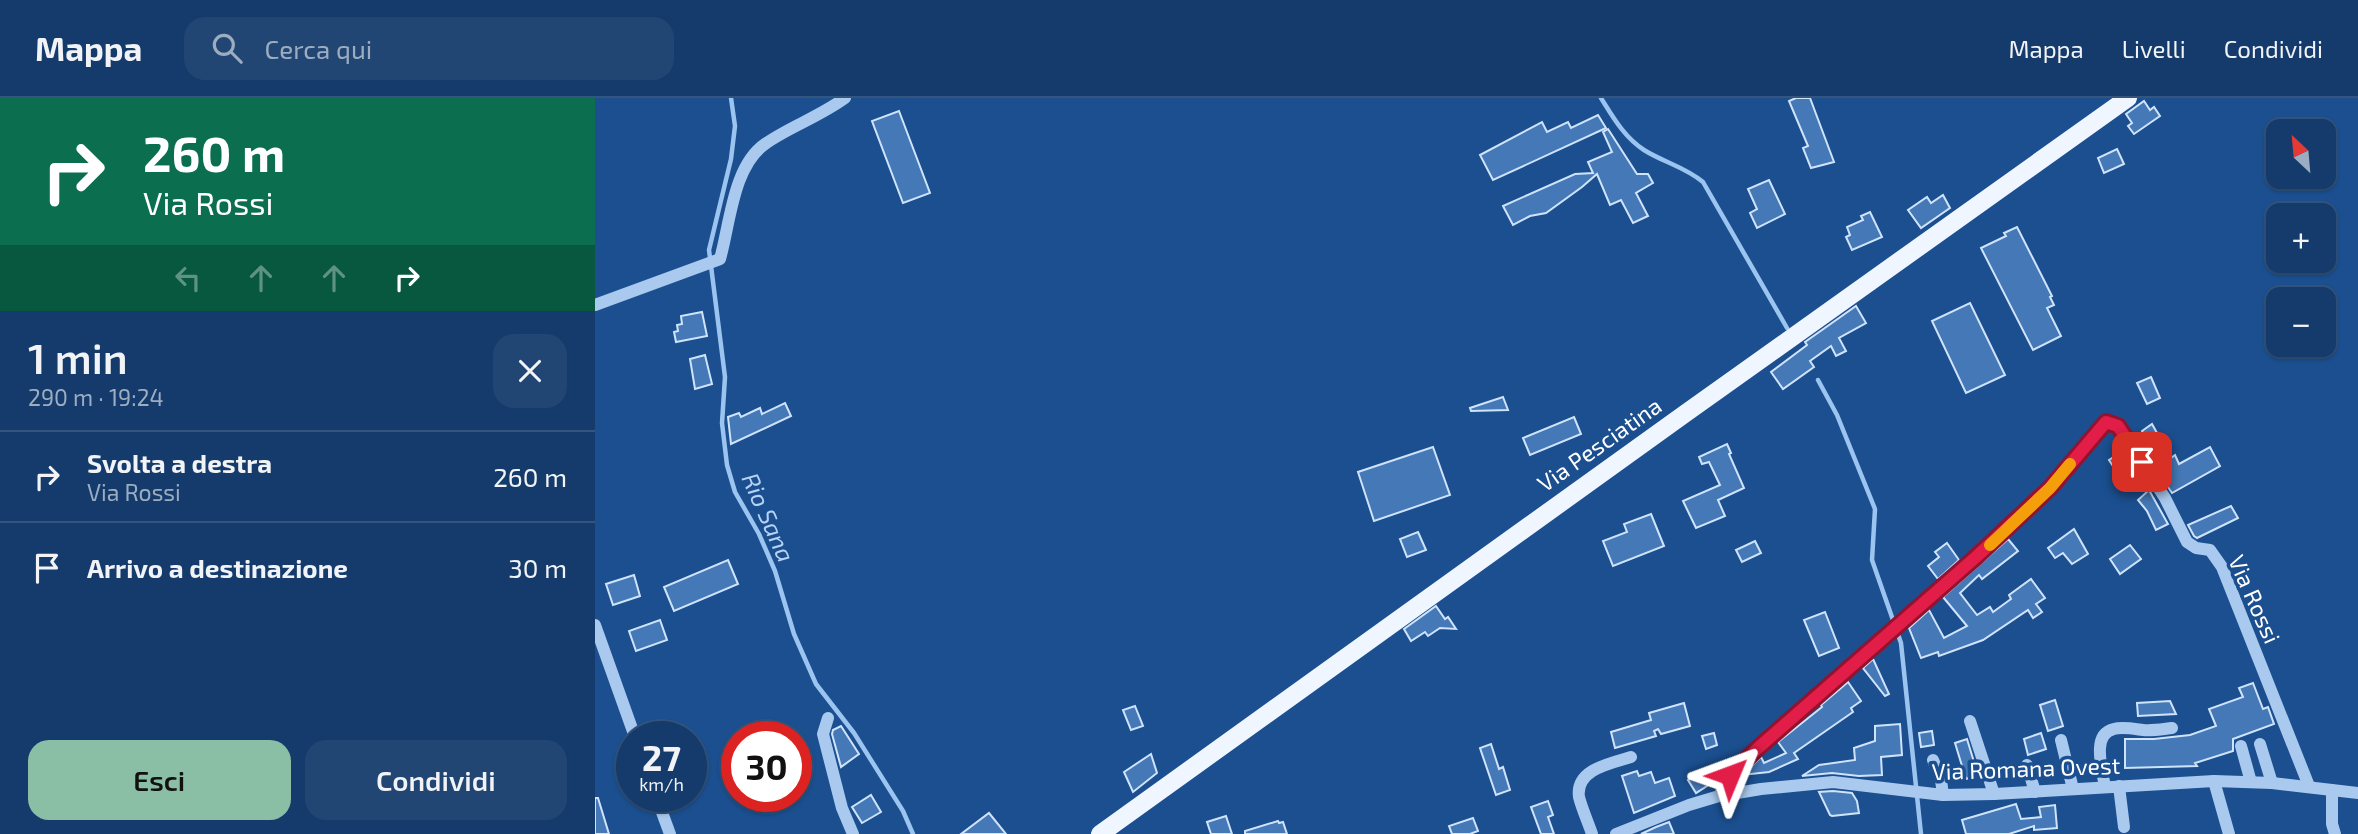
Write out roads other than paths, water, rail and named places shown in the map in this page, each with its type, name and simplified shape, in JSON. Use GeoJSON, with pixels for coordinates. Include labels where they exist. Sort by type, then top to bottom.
{"type":"FeatureCollection","features":[{"type":"Feature","properties":{"kind":"main road","name":"Via Pesciatina"},"geometry":{"type":"LineString","coordinates":[[1100,834],[1405,612],[2128,98]]}},
{"type":"Feature","properties":{"kind":"street"},"geometry":{"type":"LineString","coordinates":[[595,305],[720,259],[734,198],[747,164],[757,151],[766,143],[818,117],[845,98]]}},
{"type":"Feature","properties":{"kind":"street","name":"Via Rossi"},"geometry":{"type":"LineString","coordinates":[[1719,796],[1730,775],[1758,748],[1891,634],[2050,488],[2106,422],[2118,426],[2165,498],[2187,542],[2196,548],[2210,550],[2223,567],[2309,786]]}},
{"type":"Feature","properties":{"kind":"street"},"geometry":{"type":"LineString","coordinates":[[595,625],[629,721]]}},
{"type":"Feature","properties":{"kind":"street"},"geometry":{"type":"LineString","coordinates":[[828,718],[823,734],[842,808],[853,834]]}},
{"type":"Feature","properties":{"kind":"street"},"geometry":{"type":"LineString","coordinates":[[1970,722],[1994,794]]}},
{"type":"Feature","properties":{"kind":"street"},"geometry":{"type":"LineString","coordinates":[[2105,787],[2099,746],[2109,730],[2129,727],[2141,730],[2172,729]]}},
{"type":"Feature","properties":{"kind":"street"},"geometry":{"type":"LineString","coordinates":[[2061,740],[2073,789]]}},
{"type":"Feature","properties":{"kind":"street"},"geometry":{"type":"LineString","coordinates":[[2260,744],[2272,783]]}},
{"type":"Feature","properties":{"kind":"street"},"geometry":{"type":"LineString","coordinates":[[2241,746],[2251,782]]}},
{"type":"Feature","properties":{"kind":"street"},"geometry":{"type":"LineString","coordinates":[[1592,834],[1579,794],[1584,777],[1596,769],[1631,757]]}},
{"type":"Feature","properties":{"kind":"street"},"geometry":{"type":"LineString","coordinates":[[1933,760],[1941,780],[1943,795]]}},
{"type":"Feature","properties":{"kind":"street"},"geometry":{"type":"LineString","coordinates":[[2027,765],[2035,792]]}},
{"type":"Feature","properties":{"kind":"street"},"geometry":{"type":"LineString","coordinates":[[2214,781],[2229,834]]}},
{"type":"Feature","properties":{"kind":"street","name":"Via Romana Ovest"},"geometry":{"type":"LineString","coordinates":[[1616,834],[1719,796],[1833,782],[1943,795],[2214,781],[2309,786],[2358,793]]}},
{"type":"Feature","properties":{"kind":"street"},"geometry":{"type":"LineString","coordinates":[[2119,786],[2125,827]]}},
{"type":"Feature","properties":{"kind":"street"},"geometry":{"type":"LineString","coordinates":[[2332,790],[2332,824],[2335,834]]}},
{"type":"Feature","properties":{"kind":"street"},"geometry":{"type":"LineString","coordinates":[[662,812],[670,834]]}},
{"type":"Feature","properties":{"kind":"waterway","name":"Rio Sana"},"geometry":{"type":"LineString","coordinates":[[731,98],[735,126],[731,159],[709,250],[725,377],[722,423],[727,465],[735,492],[759,534],[775,571],[794,634],[816,684],[854,733],[903,811],[913,834]]}},
{"type":"Feature","properties":{"kind":"waterway"},"geometry":{"type":"LineString","coordinates":[[1601,98],[1619,126],[1637,145],[1703,182],[1787,328]]}},
{"type":"Feature","properties":{"kind":"waterway"},"geometry":{"type":"LineString","coordinates":[[1818,380],[1837,415],[1875,509],[1872,560],[1901,643],[1921,834]]}}]}
